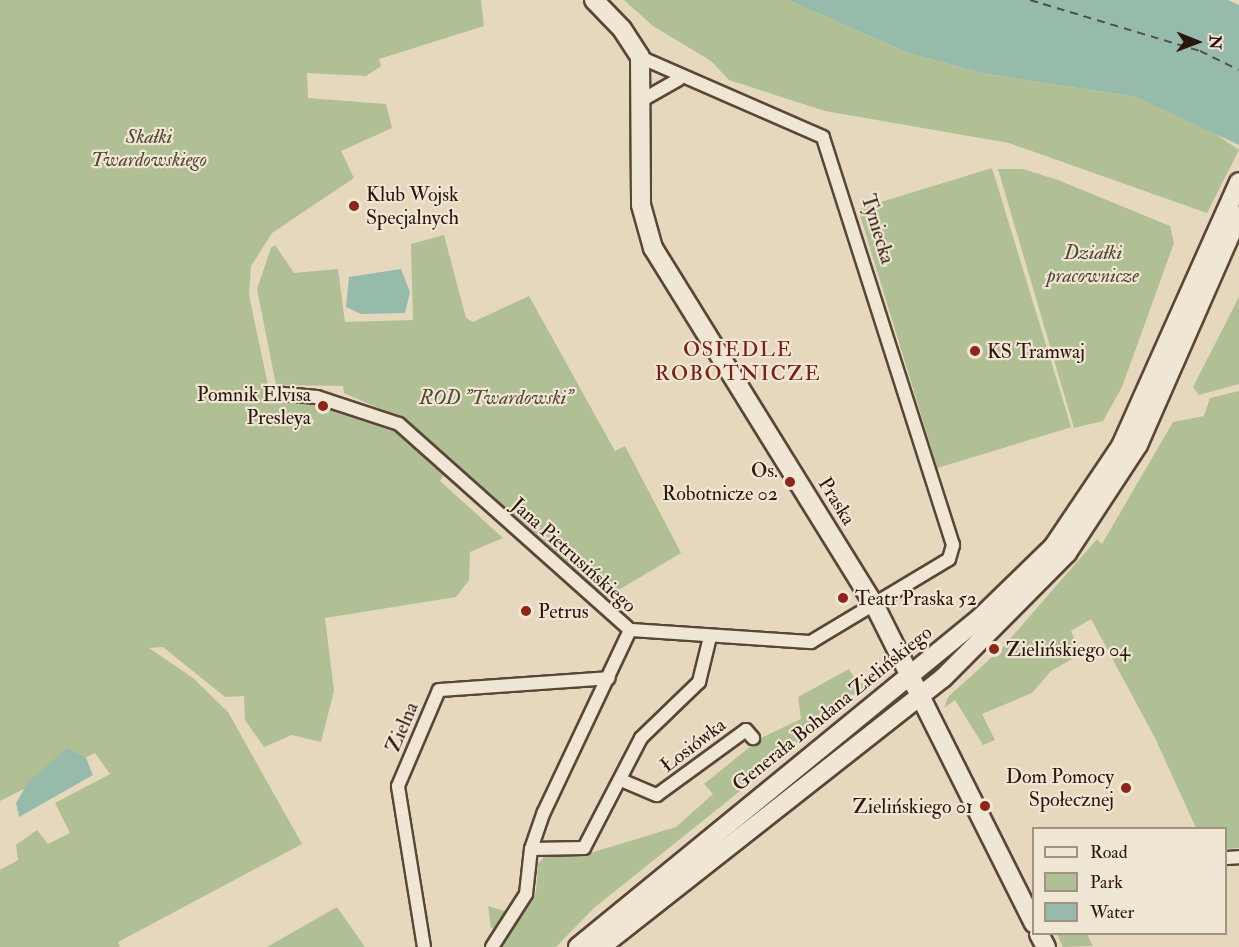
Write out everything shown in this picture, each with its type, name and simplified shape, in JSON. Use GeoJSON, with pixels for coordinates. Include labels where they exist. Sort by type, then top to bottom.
{"type":"FeatureCollection","features":[{"type":"Feature","properties":{"kind":"main road","name":"Tyniecka"},"geometry":{"type":"LineString","coordinates":[[594,0],[622,29],[640,57]]}},
{"type":"Feature","properties":{"kind":"main road","name":"Praska"},"geometry":{"type":"LineString","coordinates":[[640,57],[644,99],[641,205],[653,248],[875,606],[912,674],[1032,918]]}},
{"type":"Feature","properties":{"kind":"main road"},"geometry":{"type":"LineString","coordinates":[[601,947],[922,694],[1032,590],[1094,518],[1138,446],[1211,263],[1239,182]]}},
{"type":"Feature","properties":{"kind":"main road"},"geometry":{"type":"LineString","coordinates":[[1211,263],[1239,215]]}},
{"type":"Feature","properties":{"kind":"main road","name":"Generała Bohdana Zielińskiego"},"geometry":{"type":"LineString","coordinates":[[578,947],[1016,587],[1085,506],[1128,432],[1211,263]]}},
{"type":"Feature","properties":{"kind":"street","name":"Tyniecka"},"geometry":{"type":"LineString","coordinates":[[640,57],[679,79],[807,128],[828,146],[953,554],[914,583]]}},
{"type":"Feature","properties":{"kind":"street"},"geometry":{"type":"LineString","coordinates":[[644,99],[679,79]]}},
{"type":"Feature","properties":{"kind":"street","name":"Jana Pietrusińskiego"},"geometry":{"type":"LineString","coordinates":[[273,393],[317,397],[399,424],[630,630],[811,642],[914,583]]}},
{"type":"Feature","properties":{"kind":"street"},"geometry":{"type":"LineString","coordinates":[[492,947],[526,894],[531,849],[630,630]]}},
{"type":"Feature","properties":{"kind":"street"},"geometry":{"type":"LineString","coordinates":[[531,849],[584,848],[641,738],[693,691],[706,664],[710,637]]}},
{"type":"Feature","properties":{"kind":"street","name":"Zielna"},"geometry":{"type":"LineString","coordinates":[[424,947],[398,786],[439,690],[609,678]]}},
{"type":"Feature","properties":{"kind":"street","name":"Łosiówka"},"geometry":{"type":"LineString","coordinates":[[621,780],[657,795],[746,730],[753,738]]}},
{"type":"Feature","properties":{"kind":"green space","name":"Skałki Twardowskiego"},"geometry":{"type":"Polygon","coordinates":[[[0,0],[481,0],[484,26],[379,59],[381,66],[366,76],[307,73],[308,98],[386,104],[392,128],[341,151],[354,178],[272,233],[251,266],[249,295],[270,395],[305,397],[392,424],[446,471],[440,481],[503,538],[470,552],[469,580],[456,597],[325,618],[334,691],[321,742],[292,735],[264,747],[245,720],[244,696],[225,697],[163,647],[149,648],[193,678],[228,712],[302,844],[118,942],[120,947],[0,947],[0,870],[18,860],[16,845],[37,830],[48,844],[70,833],[55,803],[110,774],[95,753],[0,801],[0,0]]]}},
{"type":"Feature","properties":{"kind":"green space"},"geometry":{"type":"Polygon","coordinates":[[[624,0],[788,0],[908,53],[981,73],[1137,97],[1197,121],[1239,150],[1207,213],[1009,143],[825,111],[729,80],[711,61],[653,26],[624,0]]]}},
{"type":"Feature","properties":{"kind":"green space","name":"KS Tramwaj"},"geometry":{"type":"Polygon","coordinates":[[[992,168],[1071,427],[937,468],[858,209],[992,168]]]}},
{"type":"Feature","properties":{"kind":"green space","name":"Działki pracownicze"},"geometry":{"type":"Polygon","coordinates":[[[998,169],[1023,169],[1058,180],[1170,226],[1174,243],[1122,387],[1103,421],[1074,428],[998,169]]]}},
{"type":"Feature","properties":{"kind":"green space","name":"ROD \"Twardowski\""},"geometry":{"type":"Polygon","coordinates":[[[444,235],[466,318],[473,322],[529,296],[615,451],[625,446],[681,553],[605,598],[396,416],[344,393],[343,386],[276,385],[257,289],[271,248],[275,245],[294,273],[338,269],[345,322],[413,320],[411,244],[444,235]]]}},
{"type":"Feature","properties":{"kind":"green space"},"geometry":{"type":"Polygon","coordinates":[[[1239,297],[1239,384],[1199,395],[1193,387],[1239,297]]]}},
{"type":"Feature","properties":{"kind":"green space"},"geometry":{"type":"Polygon","coordinates":[[[1239,391],[1239,848],[1227,849],[1227,827],[1196,827],[1155,738],[1091,619],[1071,631],[1081,654],[1051,671],[1032,693],[982,714],[995,740],[983,745],[955,700],[944,708],[948,697],[1003,647],[1097,539],[1102,544],[1173,422],[1204,416],[1210,398],[1239,391]]]}},
{"type":"Feature","properties":{"kind":"green space"},"geometry":{"type":"Polygon","coordinates":[[[849,669],[858,684],[876,680],[817,721],[796,746],[594,908],[556,947],[502,947],[536,892],[538,864],[545,856],[587,854],[676,827],[713,794],[704,784],[761,738],[801,719],[798,697],[849,669]]]}},
{"type":"Feature","properties":{"kind":"green space"},"geometry":{"type":"Polygon","coordinates":[[[488,906],[508,912],[497,929],[491,928],[488,906]]]}},
{"type":"Feature","properties":{"kind":"green space"},"geometry":{"type":"Polygon","coordinates":[[[337,907],[365,947],[267,947],[337,907]]]}},
{"type":"Feature","properties":{"kind":"green space"},"geometry":{"type":"Polygon","coordinates":[[[1057,935],[1088,935],[1093,946],[1063,947],[1057,935]]]}},
{"type":"Feature","properties":{"kind":"water"},"geometry":{"type":"Polygon","coordinates":[[[788,0],[1228,0],[1239,5],[1239,145],[1137,97],[981,73],[908,53],[788,0]]]}},
{"type":"Feature","properties":{"kind":"water"},"geometry":{"type":"Polygon","coordinates":[[[401,269],[410,292],[405,313],[361,314],[346,307],[349,277],[401,269]]]}},
{"type":"Feature","properties":{"kind":"water"},"geometry":{"type":"Polygon","coordinates":[[[67,748],[86,758],[93,775],[19,817],[16,803],[29,781],[67,748]]]}},
{"type":"Feature","properties":{"kind":"ferry route"},"geometry":{"type":"LineString","coordinates":[[1030,0],[1200,51],[1239,70]]}},
{"type":"Feature","properties":{"kind":"place","name":"Klub Wojsk Specjalnych"},"geometry":{"type":"Point","coordinates":[354,206]}},
{"type":"Feature","properties":{"kind":"place","name":"KS Tramwaj"},"geometry":{"type":"Point","coordinates":[975,351]}},
{"type":"Feature","properties":{"kind":"place","name":"Pomnik Elvisa Presleya"},"geometry":{"type":"Point","coordinates":[323,406]}},
{"type":"Feature","properties":{"kind":"place","name":"Os. Robotnicze 02"},"geometry":{"type":"Point","coordinates":[790,482]}},
{"type":"Feature","properties":{"kind":"place","name":"Teatr Praska 52"},"geometry":{"type":"Point","coordinates":[843,598]}},
{"type":"Feature","properties":{"kind":"place","name":"Petrus"},"geometry":{"type":"Point","coordinates":[526,611]}},
{"type":"Feature","properties":{"kind":"place","name":"Zielińskiego 04"},"geometry":{"type":"Point","coordinates":[994,649]}},
{"type":"Feature","properties":{"kind":"place","name":"Dom Pomocy Społecznej"},"geometry":{"type":"Point","coordinates":[1126,788]}},
{"type":"Feature","properties":{"kind":"place","name":"Zielińskiego 01"},"geometry":{"type":"Point","coordinates":[985,806]}},
{"type":"Feature","properties":{"kind":"district","name":"OSIEDLE ROBOTNICZE"},"geometry":{"type":"Point","coordinates":[738,362]}}]}
